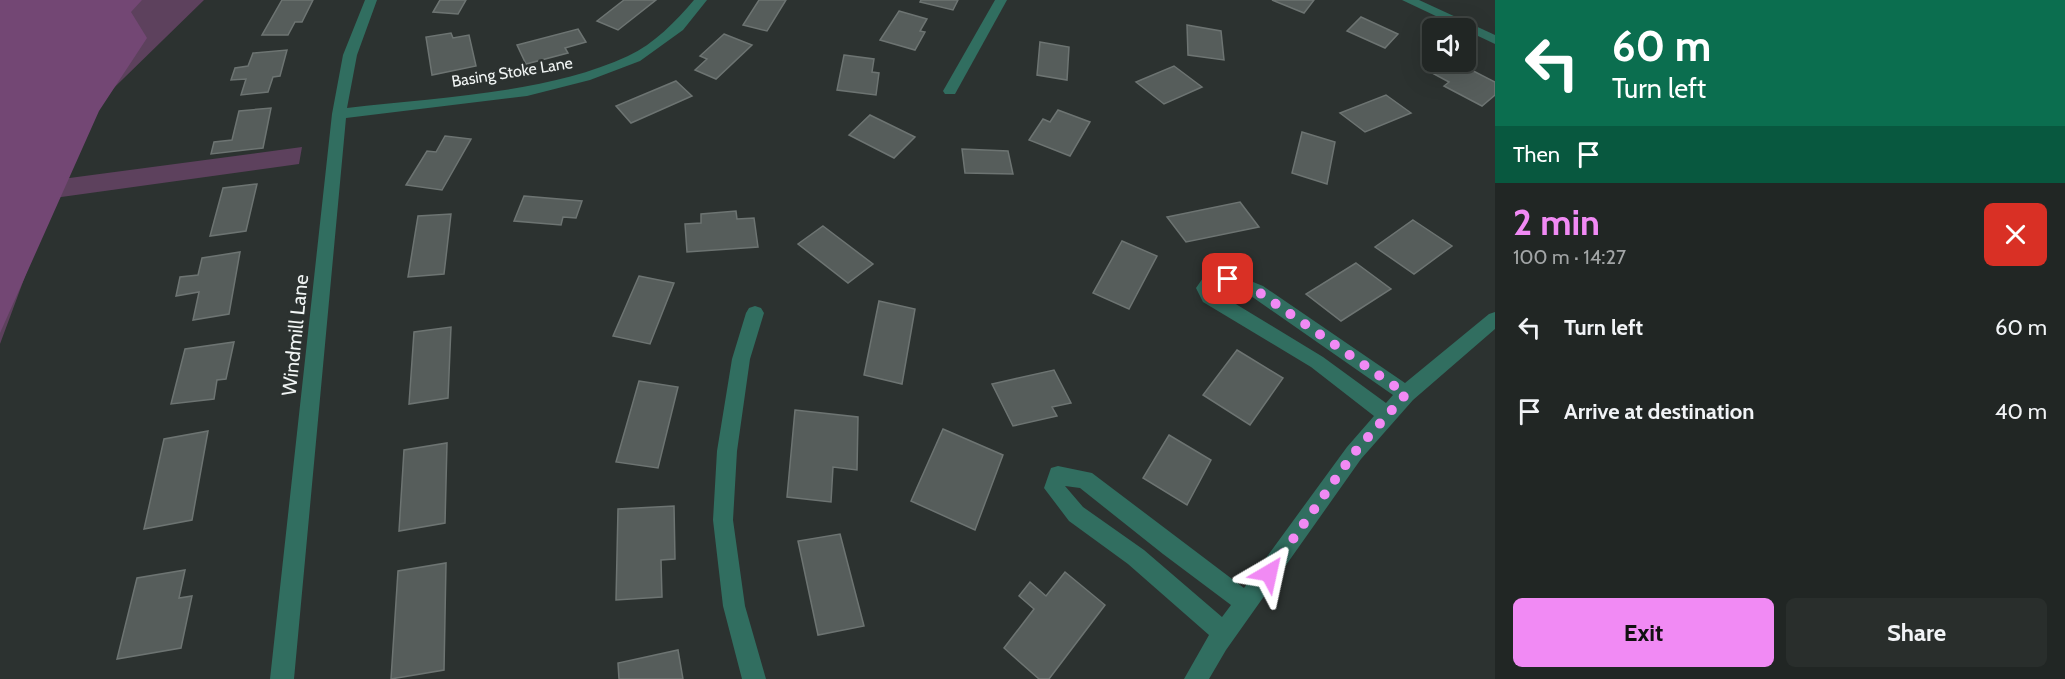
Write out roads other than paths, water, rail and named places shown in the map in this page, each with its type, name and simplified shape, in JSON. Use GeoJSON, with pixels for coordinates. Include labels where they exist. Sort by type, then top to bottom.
{"type":"FeatureCollection","features":[{"type":"Feature","properties":{"kind":"street","name":"Windmill Lane"},"geometry":{"type":"LineString","coordinates":[[282,679],[339,114],[346,61],[371,0]]}},
{"type":"Feature","properties":{"kind":"street","name":"Basing Stoke Lane"},"geometry":{"type":"LineString","coordinates":[[339,114],[527,91],[585,77],[635,58],[678,27],[701,0]]}},
{"type":"Feature","properties":{"kind":"street"},"geometry":{"type":"LineString","coordinates":[[950,91],[1001,0]]}},
{"type":"Feature","properties":{"kind":"street"},"geometry":{"type":"LineString","coordinates":[[1408,0],[1495,40]]}},
{"type":"Feature","properties":{"kind":"street"},"geometry":{"type":"LineString","coordinates":[[1387,415],[1317,362],[1209,297],[1205,288],[1211,280],[1228,279],[1257,291],[1406,394]]}},
{"type":"Feature","properties":{"kind":"street"},"geometry":{"type":"LineString","coordinates":[[754,679],[734,606],[723,520],[727,451],[741,359],[755,313]]}},
{"type":"Feature","properties":{"kind":"street"},"geometry":{"type":"LineString","coordinates":[[1196,679],[1225,634],[1354,453],[1406,394],[1495,320]]}},
{"type":"Feature","properties":{"kind":"street"},"geometry":{"type":"LineString","coordinates":[[1225,634],[1136,557],[1076,514],[1054,488],[1058,475],[1085,480],[1161,540],[1247,603]]}}]}
